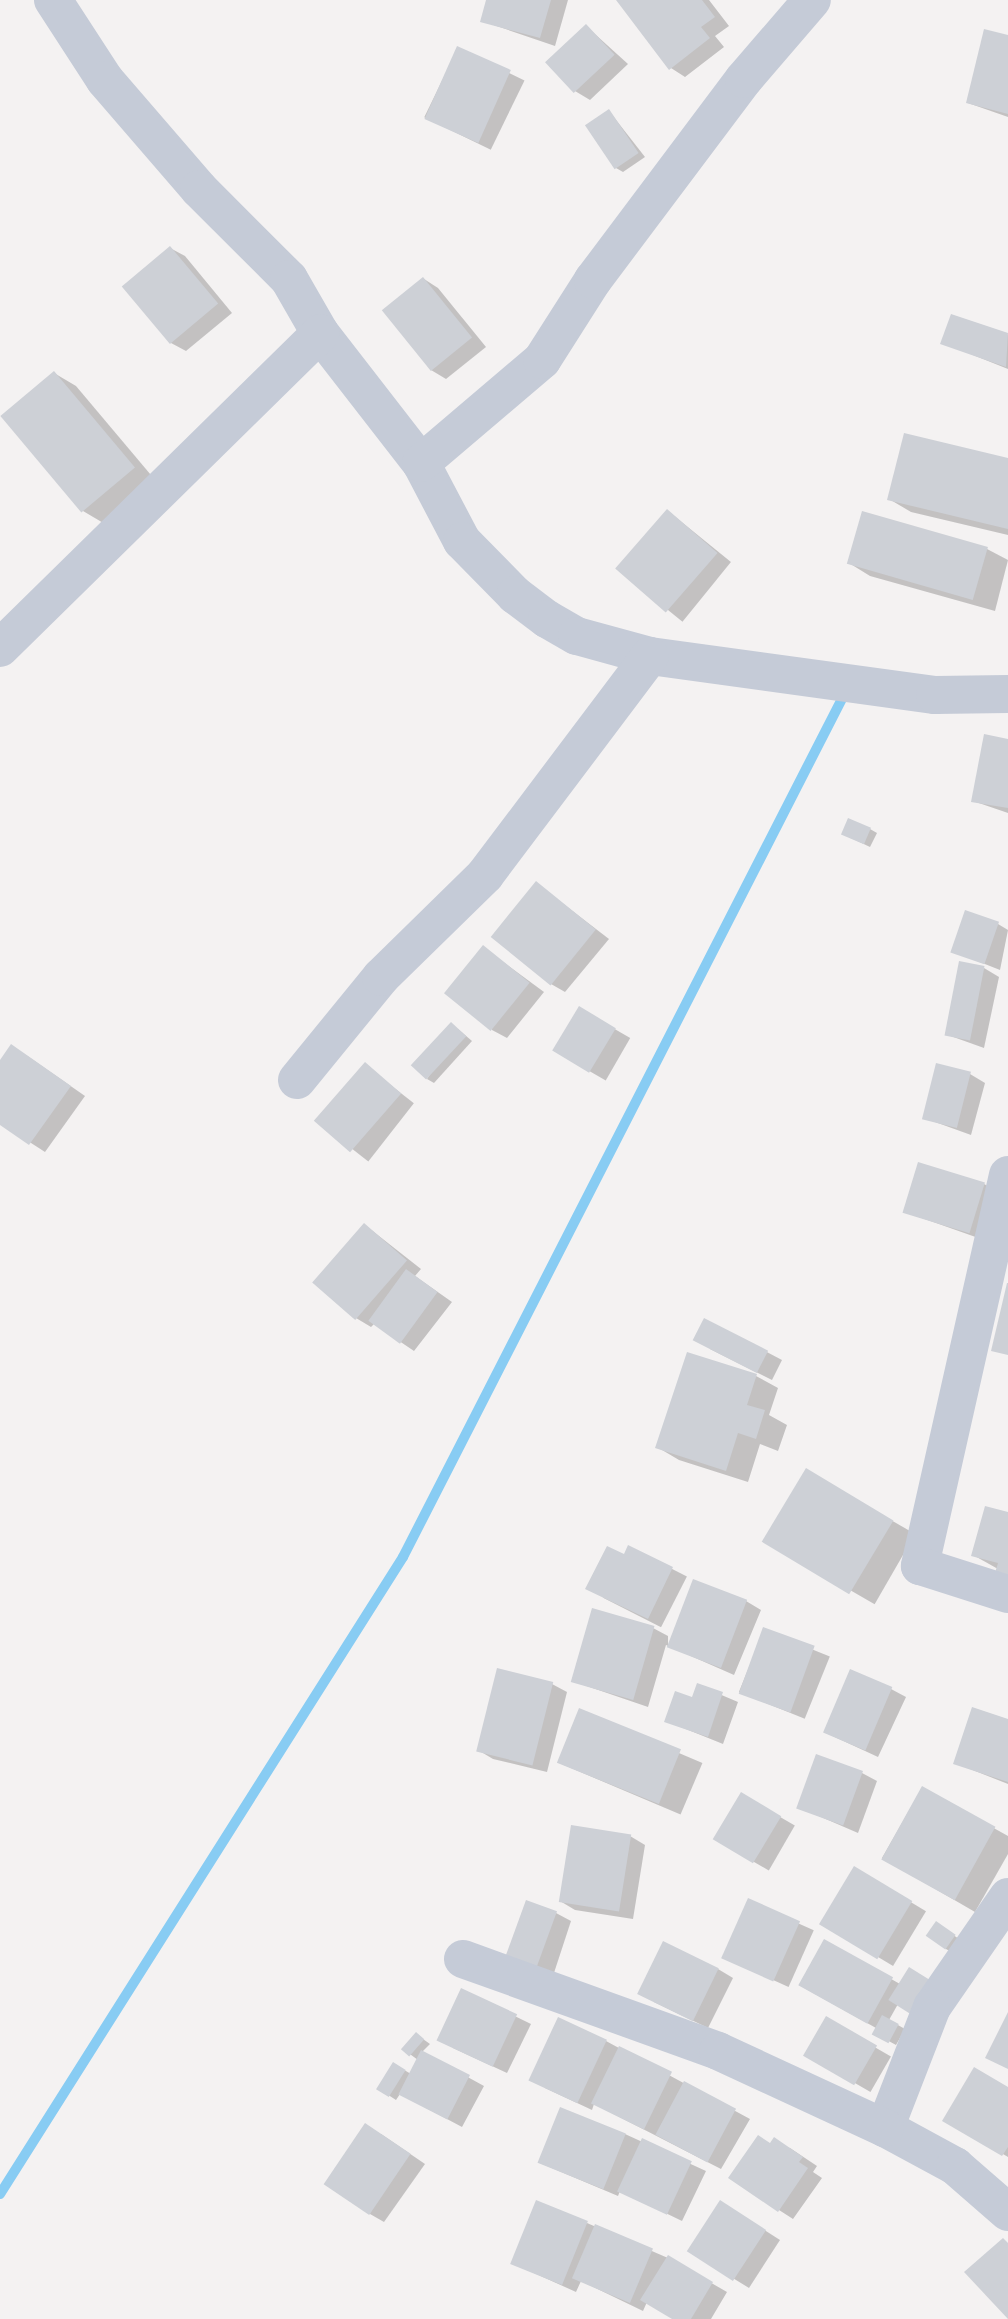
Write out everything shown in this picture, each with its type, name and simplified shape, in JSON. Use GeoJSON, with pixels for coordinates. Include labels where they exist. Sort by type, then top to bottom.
{"type":"FeatureCollection","features":[{"type":"Feature","properties":{"kind":"street"},"geometry":{"type":"LineString","coordinates":[[53,0],[105,80],[200,189],[289,279],[320,333],[421,463],[462,541],[515,595],[577,636],[650,656],[935,695],[1008,694]]}},
{"type":"Feature","properties":{"kind":"street"},"geometry":{"type":"LineString","coordinates":[[421,463],[542,360],[635,224],[744,79],[812,0]]}},
{"type":"Feature","properties":{"kind":"street"},"geometry":{"type":"LineString","coordinates":[[0,648],[320,333]]}},
{"type":"Feature","properties":{"kind":"street"},"geometry":{"type":"LineString","coordinates":[[297,1080],[381,977],[485,875],[650,656]]}},
{"type":"Feature","properties":{"kind":"street"},"geometry":{"type":"LineString","coordinates":[[1008,1175],[920,1566],[1008,1594]]}},
{"type":"Feature","properties":{"kind":"street"},"geometry":{"type":"LineString","coordinates":[[885,2128],[932,2007],[1008,1897]]}},
{"type":"Feature","properties":{"kind":"street"},"geometry":{"type":"LineString","coordinates":[[463,1959],[718,2050],[885,2128],[955,2166],[1008,2212]]}},
{"type":"Feature","properties":{"kind":"building"},"geometry":{"type":"Polygon","coordinates":[[[486,0],[551,0],[540,38],[480,22],[486,0]]]}},
{"type":"Feature","properties":{"kind":"building"},"geometry":{"type":"Polygon","coordinates":[[[616,0],[702,0],[715,17],[701,27],[710,38],[669,70],[616,0]]]}},
{"type":"Feature","properties":{"kind":"building"},"geometry":{"type":"Polygon","coordinates":[[[586,24],[615,55],[574,93],[545,62],[586,24]]]}},
{"type":"Feature","properties":{"kind":"building"},"geometry":{"type":"Polygon","coordinates":[[[984,29],[1008,35],[1008,114],[966,103],[984,29]]]}},
{"type":"Feature","properties":{"kind":"building"},"geometry":{"type":"Polygon","coordinates":[[[457,46],[511,70],[478,143],[424,119],[457,46]]]}},
{"type":"Feature","properties":{"kind":"building"},"geometry":{"type":"Polygon","coordinates":[[[609,109],[639,153],[615,169],[585,125],[609,109]]]}},
{"type":"Feature","properties":{"kind":"building"},"geometry":{"type":"Polygon","coordinates":[[[170,246],[218,303],[170,344],[122,286],[170,246]]]}},
{"type":"Feature","properties":{"kind":"building"},"geometry":{"type":"Polygon","coordinates":[[[423,277],[472,338],[431,371],[382,310],[423,277]]]}},
{"type":"Feature","properties":{"kind":"building"},"geometry":{"type":"Polygon","coordinates":[[[951,314],[1008,333],[1006,367],[940,344],[951,314]]]}},
{"type":"Feature","properties":{"kind":"building"},"geometry":{"type":"Polygon","coordinates":[[[54,371],[135,468],[81,513],[0,416],[54,371]]]}},
{"type":"Feature","properties":{"kind":"building"},"geometry":{"type":"Polygon","coordinates":[[[904,433],[1008,458],[1008,529],[887,500],[904,433]]]}},
{"type":"Feature","properties":{"kind":"building"},"geometry":{"type":"Polygon","coordinates":[[[667,509],[718,553],[666,613],[615,569],[667,509]]]}},
{"type":"Feature","properties":{"kind":"building"},"geometry":{"type":"Polygon","coordinates":[[[862,511],[988,547],[973,600],[847,564],[862,511]]]}},
{"type":"Feature","properties":{"kind":"building"},"geometry":{"type":"Polygon","coordinates":[[[984,734],[1008,739],[1008,808],[971,802],[984,734]]]}},
{"type":"Feature","properties":{"kind":"building"},"geometry":{"type":"Polygon","coordinates":[[[848,818],[871,828],[864,844],[841,835],[848,818]]]}},
{"type":"Feature","properties":{"kind":"building"},"geometry":{"type":"Polygon","coordinates":[[[536,881],[596,929],[551,985],[491,937],[536,881]]]}},
{"type":"Feature","properties":{"kind":"building"},"geometry":{"type":"Polygon","coordinates":[[[965,910],[999,922],[984,964],[950,953],[965,910]]]}},
{"type":"Feature","properties":{"kind":"building"},"geometry":{"type":"Polygon","coordinates":[[[483,945],[530,983],[491,1031],[444,993],[483,945]]]}},
{"type":"Feature","properties":{"kind":"building"},"geometry":{"type":"Polygon","coordinates":[[[959,961],[985,966],[970,1041],[944,1036],[959,961]]]}},
{"type":"Feature","properties":{"kind":"building"},"geometry":{"type":"Polygon","coordinates":[[[579,1006],[616,1028],[589,1073],[552,1051],[579,1006]]]}},
{"type":"Feature","properties":{"kind":"building"},"geometry":{"type":"Polygon","coordinates":[[[451,1022],[466,1036],[426,1079],[411,1065],[451,1022]]]}},
{"type":"Feature","properties":{"kind":"building"},"geometry":{"type":"Polygon","coordinates":[[[11,1044],[71,1086],[29,1145],[0,1125],[0,1060],[11,1044]]]}},
{"type":"Feature","properties":{"kind":"building"},"geometry":{"type":"Polygon","coordinates":[[[365,1062],[401,1093],[350,1152],[314,1121],[365,1062]]]}},
{"type":"Feature","properties":{"kind":"building"},"geometry":{"type":"Polygon","coordinates":[[[936,1063],[971,1072],[957,1128],[922,1119],[936,1063]]]}},
{"type":"Feature","properties":{"kind":"building"},"geometry":{"type":"Polygon","coordinates":[[[918,1162],[985,1182],[969,1233],[903,1213],[918,1162]]]}},
{"type":"Feature","properties":{"kind":"building"},"geometry":{"type":"Polygon","coordinates":[[[364,1223],[407,1260],[355,1320],[312,1283],[364,1223]]]}},
{"type":"Feature","properties":{"kind":"building"},"geometry":{"type":"Polygon","coordinates":[[[406,1269],[438,1292],[400,1344],[368,1321],[406,1269]]]}},
{"type":"Feature","properties":{"kind":"building"},"geometry":{"type":"Polygon","coordinates":[[[1008,1283],[1008,1355],[991,1351],[1008,1283]]]}},
{"type":"Feature","properties":{"kind":"building"},"geometry":{"type":"Polygon","coordinates":[[[704,1318],[768,1351],[757,1373],[693,1340],[704,1318]]]}},
{"type":"Feature","properties":{"kind":"building"},"geometry":{"type":"Polygon","coordinates":[[[687,1352],[757,1374],[747,1405],[765,1410],[756,1439],[738,1433],[726,1471],[655,1448],[687,1352]]]}},
{"type":"Feature","properties":{"kind":"building"},"geometry":{"type":"Polygon","coordinates":[[[806,1468],[893,1521],[849,1594],[762,1542],[806,1468]]]}},
{"type":"Feature","properties":{"kind":"building"},"geometry":{"type":"Polygon","coordinates":[[[985,1506],[1008,1512],[1008,1580],[994,1576],[998,1563],[971,1556],[985,1506]]]}},
{"type":"Feature","properties":{"kind":"building"},"geometry":{"type":"Polygon","coordinates":[[[628,1545],[673,1567],[648,1619],[585,1589],[607,1546],[624,1554],[628,1545]]]}},
{"type":"Feature","properties":{"kind":"building"},"geometry":{"type":"Polygon","coordinates":[[[693,1579],[747,1600],[721,1668],[667,1647],[693,1579]]]}},
{"type":"Feature","properties":{"kind":"building"},"geometry":{"type":"Polygon","coordinates":[[[592,1608],[654,1626],[633,1700],[571,1682],[592,1608]]]}},
{"type":"Feature","properties":{"kind":"building"},"geometry":{"type":"Polygon","coordinates":[[[763,1627],[815,1646],[790,1713],[739,1694],[763,1627]]]}},
{"type":"Feature","properties":{"kind":"building"},"geometry":{"type":"Polygon","coordinates":[[[497,1668],[553,1682],[532,1765],[476,1751],[497,1668]]]}},
{"type":"Feature","properties":{"kind":"building"},"geometry":{"type":"Polygon","coordinates":[[[850,1669],[892,1687],[865,1750],[823,1733],[850,1669]]]}},
{"type":"Feature","properties":{"kind":"building"},"geometry":{"type":"Polygon","coordinates":[[[697,1683],[723,1692],[708,1737],[664,1722],[675,1691],[692,1697],[697,1683]]]}},
{"type":"Feature","properties":{"kind":"building"},"geometry":{"type":"Polygon","coordinates":[[[972,1707],[1008,1719],[1008,1782],[953,1764],[972,1707]]]}},
{"type":"Feature","properties":{"kind":"building"},"geometry":{"type":"Polygon","coordinates":[[[579,1708],[681,1749],[659,1804],[557,1763],[579,1708]]]}},
{"type":"Feature","properties":{"kind":"building"},"geometry":{"type":"Polygon","coordinates":[[[816,1754],[863,1771],[843,1826],[796,1809],[816,1754]]]}},
{"type":"Feature","properties":{"kind":"building"},"geometry":{"type":"Polygon","coordinates":[[[922,1786],[995,1827],[955,1900],[881,1859],[922,1786]]]}},
{"type":"Feature","properties":{"kind":"building"},"geometry":{"type":"Polygon","coordinates":[[[741,1792],[781,1816],[753,1863],[713,1839],[741,1792]]]}},
{"type":"Feature","properties":{"kind":"building"},"geometry":{"type":"Polygon","coordinates":[[[571,1825],[631,1835],[619,1912],[559,1902],[571,1825]]]}},
{"type":"Feature","properties":{"kind":"building"},"geometry":{"type":"Polygon","coordinates":[[[854,1866],[912,1901],[877,1959],[819,1924],[854,1866]]]}},
{"type":"Feature","properties":{"kind":"building"},"geometry":{"type":"Polygon","coordinates":[[[748,1898],[800,1921],[773,1981],[721,1958],[748,1898]]]}},
{"type":"Feature","properties":{"kind":"building"},"geometry":{"type":"Polygon","coordinates":[[[526,1900],[557,1911],[535,1972],[504,1961],[526,1900]]]}},
{"type":"Feature","properties":{"kind":"building"},"geometry":{"type":"Polygon","coordinates":[[[936,1921],[956,1935],[945,1950],[926,1936],[936,1921]]]}},
{"type":"Feature","properties":{"kind":"building"},"geometry":{"type":"Polygon","coordinates":[[[824,1939],[893,1977],[867,2024],[798,1985],[824,1939]]]}},
{"type":"Feature","properties":{"kind":"building"},"geometry":{"type":"Polygon","coordinates":[[[663,1941],[719,1968],[693,2021],[637,1994],[663,1941]]]}},
{"type":"Feature","properties":{"kind":"building"},"geometry":{"type":"Polygon","coordinates":[[[909,1967],[933,1982],[912,2015],[888,2000],[909,1967]]]}},
{"type":"Feature","properties":{"kind":"building"},"geometry":{"type":"Polygon","coordinates":[[[461,1988],[517,2014],[493,2067],[436,2041],[461,1988]]]}},
{"type":"Feature","properties":{"kind":"building"},"geometry":{"type":"Polygon","coordinates":[[[1008,2012],[1008,2069],[985,2058],[1008,2012]]]}},
{"type":"Feature","properties":{"kind":"building"},"geometry":{"type":"Polygon","coordinates":[[[882,2015],[899,2024],[888,2043],[872,2034],[882,2015]]]}},
{"type":"Feature","properties":{"kind":"building"},"geometry":{"type":"Polygon","coordinates":[[[826,2016],[877,2046],[854,2085],[803,2056],[826,2016]]]}},
{"type":"Feature","properties":{"kind":"building"},"geometry":{"type":"Polygon","coordinates":[[[558,2017],[607,2040],[577,2103],[528,2080],[558,2017]]]}},
{"type":"Feature","properties":{"kind":"building"},"geometry":{"type":"Polygon","coordinates":[[[416,2032],[424,2039],[409,2057],[401,2049],[416,2032]]]}},
{"type":"Feature","properties":{"kind":"building"},"geometry":{"type":"Polygon","coordinates":[[[619,2046],[672,2072],[644,2129],[591,2104],[619,2046]]]}},
{"type":"Feature","properties":{"kind":"building"},"geometry":{"type":"Polygon","coordinates":[[[421,2050],[470,2075],[447,2120],[398,2095],[421,2050]]]}},
{"type":"Feature","properties":{"kind":"building"},"geometry":{"type":"Polygon","coordinates":[[[393,2062],[406,2070],[389,2097],[376,2089],[393,2062]]]}},
{"type":"Feature","properties":{"kind":"building"},"geometry":{"type":"Polygon","coordinates":[[[974,2067],[1008,2087],[1008,2147],[1002,2156],[942,2121],[974,2067]]]}},
{"type":"Feature","properties":{"kind":"building"},"geometry":{"type":"Polygon","coordinates":[[[684,2081],[736,2109],[707,2163],[655,2135],[684,2081]]]}},
{"type":"Feature","properties":{"kind":"building"},"geometry":{"type":"Polygon","coordinates":[[[560,2107],[626,2134],[603,2189],[538,2163],[560,2107]]]}},
{"type":"Feature","properties":{"kind":"building"},"geometry":{"type":"Polygon","coordinates":[[[365,2123],[411,2154],[369,2215],[324,2184],[365,2123]]]}},
{"type":"Feature","properties":{"kind":"building"},"geometry":{"type":"Polygon","coordinates":[[[758,2135],[770,2143],[774,2137],[803,2157],[799,2162],[808,2168],[778,2212],[728,2178],[758,2135]]]}},
{"type":"Feature","properties":{"kind":"building"},"geometry":{"type":"Polygon","coordinates":[[[642,2138],[692,2161],[667,2215],[617,2191],[642,2138]]]}},
{"type":"Feature","properties":{"kind":"building"},"geometry":{"type":"Polygon","coordinates":[[[536,2200],[588,2221],[562,2285],[510,2264],[536,2200]]]}},
{"type":"Feature","properties":{"kind":"building"},"geometry":{"type":"Polygon","coordinates":[[[720,2200],[766,2230],[733,2281],[687,2251],[720,2200]]]}},
{"type":"Feature","properties":{"kind":"building"},"geometry":{"type":"Polygon","coordinates":[[[595,2224],[653,2249],[630,2303],[572,2278],[595,2224]]]}},
{"type":"Feature","properties":{"kind":"building"},"geometry":{"type":"Polygon","coordinates":[[[1003,2238],[1008,2243],[1008,2319],[964,2272],[1003,2238]]]}},
{"type":"Feature","properties":{"kind":"building"},"geometry":{"type":"Polygon","coordinates":[[[668,2255],[713,2282],[691,2319],[672,2319],[640,2300],[668,2255]]]}},
{"type":"Feature","properties":{"kind":"waterway"},"geometry":{"type":"LineString","coordinates":[[0,2194],[403,1557],[847,689]]}}]}
